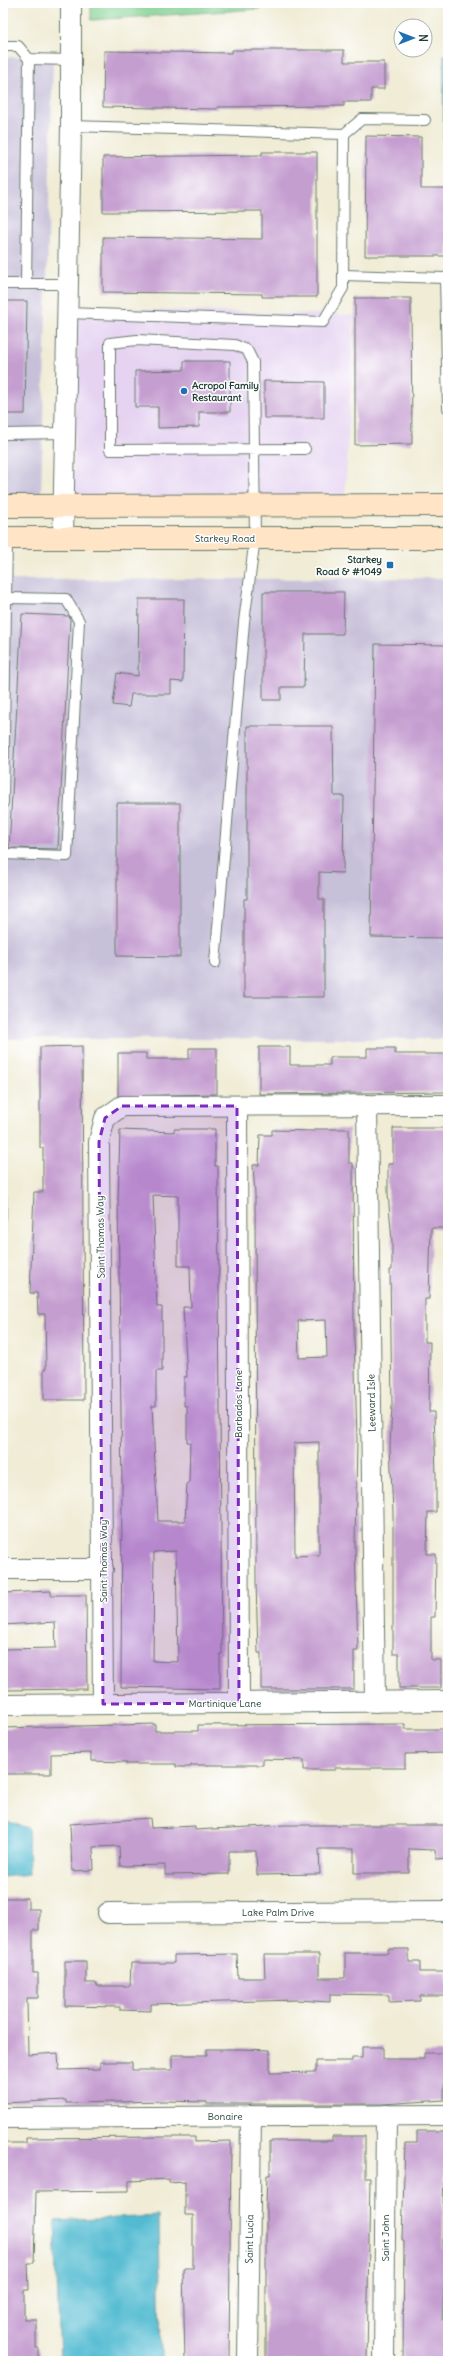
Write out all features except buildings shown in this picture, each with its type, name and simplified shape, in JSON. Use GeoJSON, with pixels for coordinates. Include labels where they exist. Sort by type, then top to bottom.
{"type":"FeatureCollection","features":[{"type":"Feature","properties":{"kind":"main road"},"geometry":{"type":"LineString","coordinates":[[3,506],[448,505]]}},
{"type":"Feature","properties":{"kind":"main road","name":"Starkey Road"},"geometry":{"type":"LineString","coordinates":[[5,538],[448,538]]}},
{"type":"Feature","properties":{"kind":"street"},"geometry":{"type":"LineString","coordinates":[[63,538],[71,126],[71,3]]}},
{"type":"Feature","properties":{"kind":"street","name":"Leeward Isle"},"geometry":{"type":"LineString","coordinates":[[367,1105],[375,1702]]}},
{"type":"Feature","properties":{"kind":"street","name":"Saint Thomas Way"},"geometry":{"type":"LineString","coordinates":[[103,1704],[99,1142],[105,1118],[122,1106],[448,1105]]}},
{"type":"Feature","properties":{"kind":"street","name":"Barbados Lane"},"geometry":{"type":"LineString","coordinates":[[236,1106],[239,1703]]}},
{"type":"Feature","properties":{"kind":"street"},"geometry":{"type":"LineString","coordinates":[[3,1569],[103,1569]]}},
{"type":"Feature","properties":{"kind":"street","name":"Martinique Lane"},"geometry":{"type":"LineString","coordinates":[[3,1705],[448,1701]]}},
{"type":"Feature","properties":{"kind":"street","name":"Lake Palm Drive"},"geometry":{"type":"LineString","coordinates":[[108,1913],[448,1911]]}},
{"type":"Feature","properties":{"kind":"street","name":"Saint John"},"geometry":{"type":"LineString","coordinates":[[384,2361],[386,2115]]}},
{"type":"Feature","properties":{"kind":"street","name":"Bonaire"},"geometry":{"type":"LineString","coordinates":[[3,2118],[448,2115]]}},
{"type":"Feature","properties":{"kind":"street","name":"Saint Lucia"},"geometry":{"type":"LineString","coordinates":[[248,2361],[251,2116]]}},
{"type":"Feature","properties":{"kind":"lane"},"geometry":{"type":"LineString","coordinates":[[3,46],[18,46],[29,59],[26,284]]}},
{"type":"Feature","properties":{"kind":"lane"},"geometry":{"type":"LineString","coordinates":[[29,59],[71,60]]}},
{"type":"Feature","properties":{"kind":"lane"},"geometry":{"type":"LineString","coordinates":[[71,126],[344,134],[362,119],[425,120]]}},
{"type":"Feature","properties":{"kind":"lane"},"geometry":{"type":"LineString","coordinates":[[67,313],[323,322],[343,288],[344,134]]}},
{"type":"Feature","properties":{"kind":"lane"},"geometry":{"type":"LineString","coordinates":[[343,275],[447,278],[448,408]]}},
{"type":"Feature","properties":{"kind":"lane"},"geometry":{"type":"LineString","coordinates":[[3,284],[68,284]]}},
{"type":"Feature","properties":{"kind":"lane"},"geometry":{"type":"LineString","coordinates":[[215,963],[244,622],[255,538],[256,449],[253,362],[247,350],[241,346],[228,344],[137,340],[110,343],[110,450],[256,449],[305,449]]}},
{"type":"Feature","properties":{"kind":"lane"},"geometry":{"type":"LineString","coordinates":[[3,434],[65,433]]}},
{"type":"Feature","properties":{"kind":"lane"},"geometry":{"type":"LineString","coordinates":[[3,803],[7,598],[5,584],[5,538]]}},
{"type":"Feature","properties":{"kind":"lane"},"geometry":{"type":"LineString","coordinates":[[3,854],[67,856],[79,621],[66,599],[7,598]]}},
{"type":"Feature","properties":{"kind":"highlighted area"},"geometry":{"type":"Polygon","coordinates":[[[122,1106],[237,1106],[239,1703],[103,1704],[99,1142],[105,1118],[122,1106]]]}},
{"type":"Feature","properties":{"kind":"shaded area"},"geometry":{"type":"Polygon","coordinates":[[[3,57],[53,58],[41,497],[3,497],[3,57]]]}},
{"type":"Feature","properties":{"kind":"shaded area"},"geometry":{"type":"Polygon","coordinates":[[[77,308],[354,315],[345,497],[73,497],[77,308]]]}},
{"type":"Feature","properties":{"kind":"shaded area"},"geometry":{"type":"Polygon","coordinates":[[[448,578],[448,1039],[3,1039],[3,580],[448,578]]]}},
{"type":"Feature","properties":{"kind":"green space"},"geometry":{"type":"Polygon","coordinates":[[[91,3],[264,3],[259,9],[91,20],[91,3]]]}},
{"type":"Feature","properties":{"kind":"water"},"geometry":{"type":"Polygon","coordinates":[[[444,55],[448,55],[448,189],[443,190],[444,55]]]}},
{"type":"Feature","properties":{"kind":"water"},"geometry":{"type":"Polygon","coordinates":[[[3,1085],[5,1086],[3,1402],[3,1085]]]}},
{"type":"Feature","properties":{"kind":"water"},"geometry":{"type":"Polygon","coordinates":[[[3,1820],[28,1828],[29,1874],[3,1877],[3,1820]]]}},
{"type":"Feature","properties":{"kind":"water"},"geometry":{"type":"Polygon","coordinates":[[[159,2216],[161,2360],[60,2361],[55,2221],[159,2216]]]}},
{"type":"Feature","properties":{"kind":"place","name":"Acropol Family Restaurant"},"geometry":{"type":"Point","coordinates":[184,391]}},
{"type":"Feature","properties":{"kind":"place","name":"Starkey Road & #1049"},"geometry":{"type":"Point","coordinates":[390,565]}}]}
